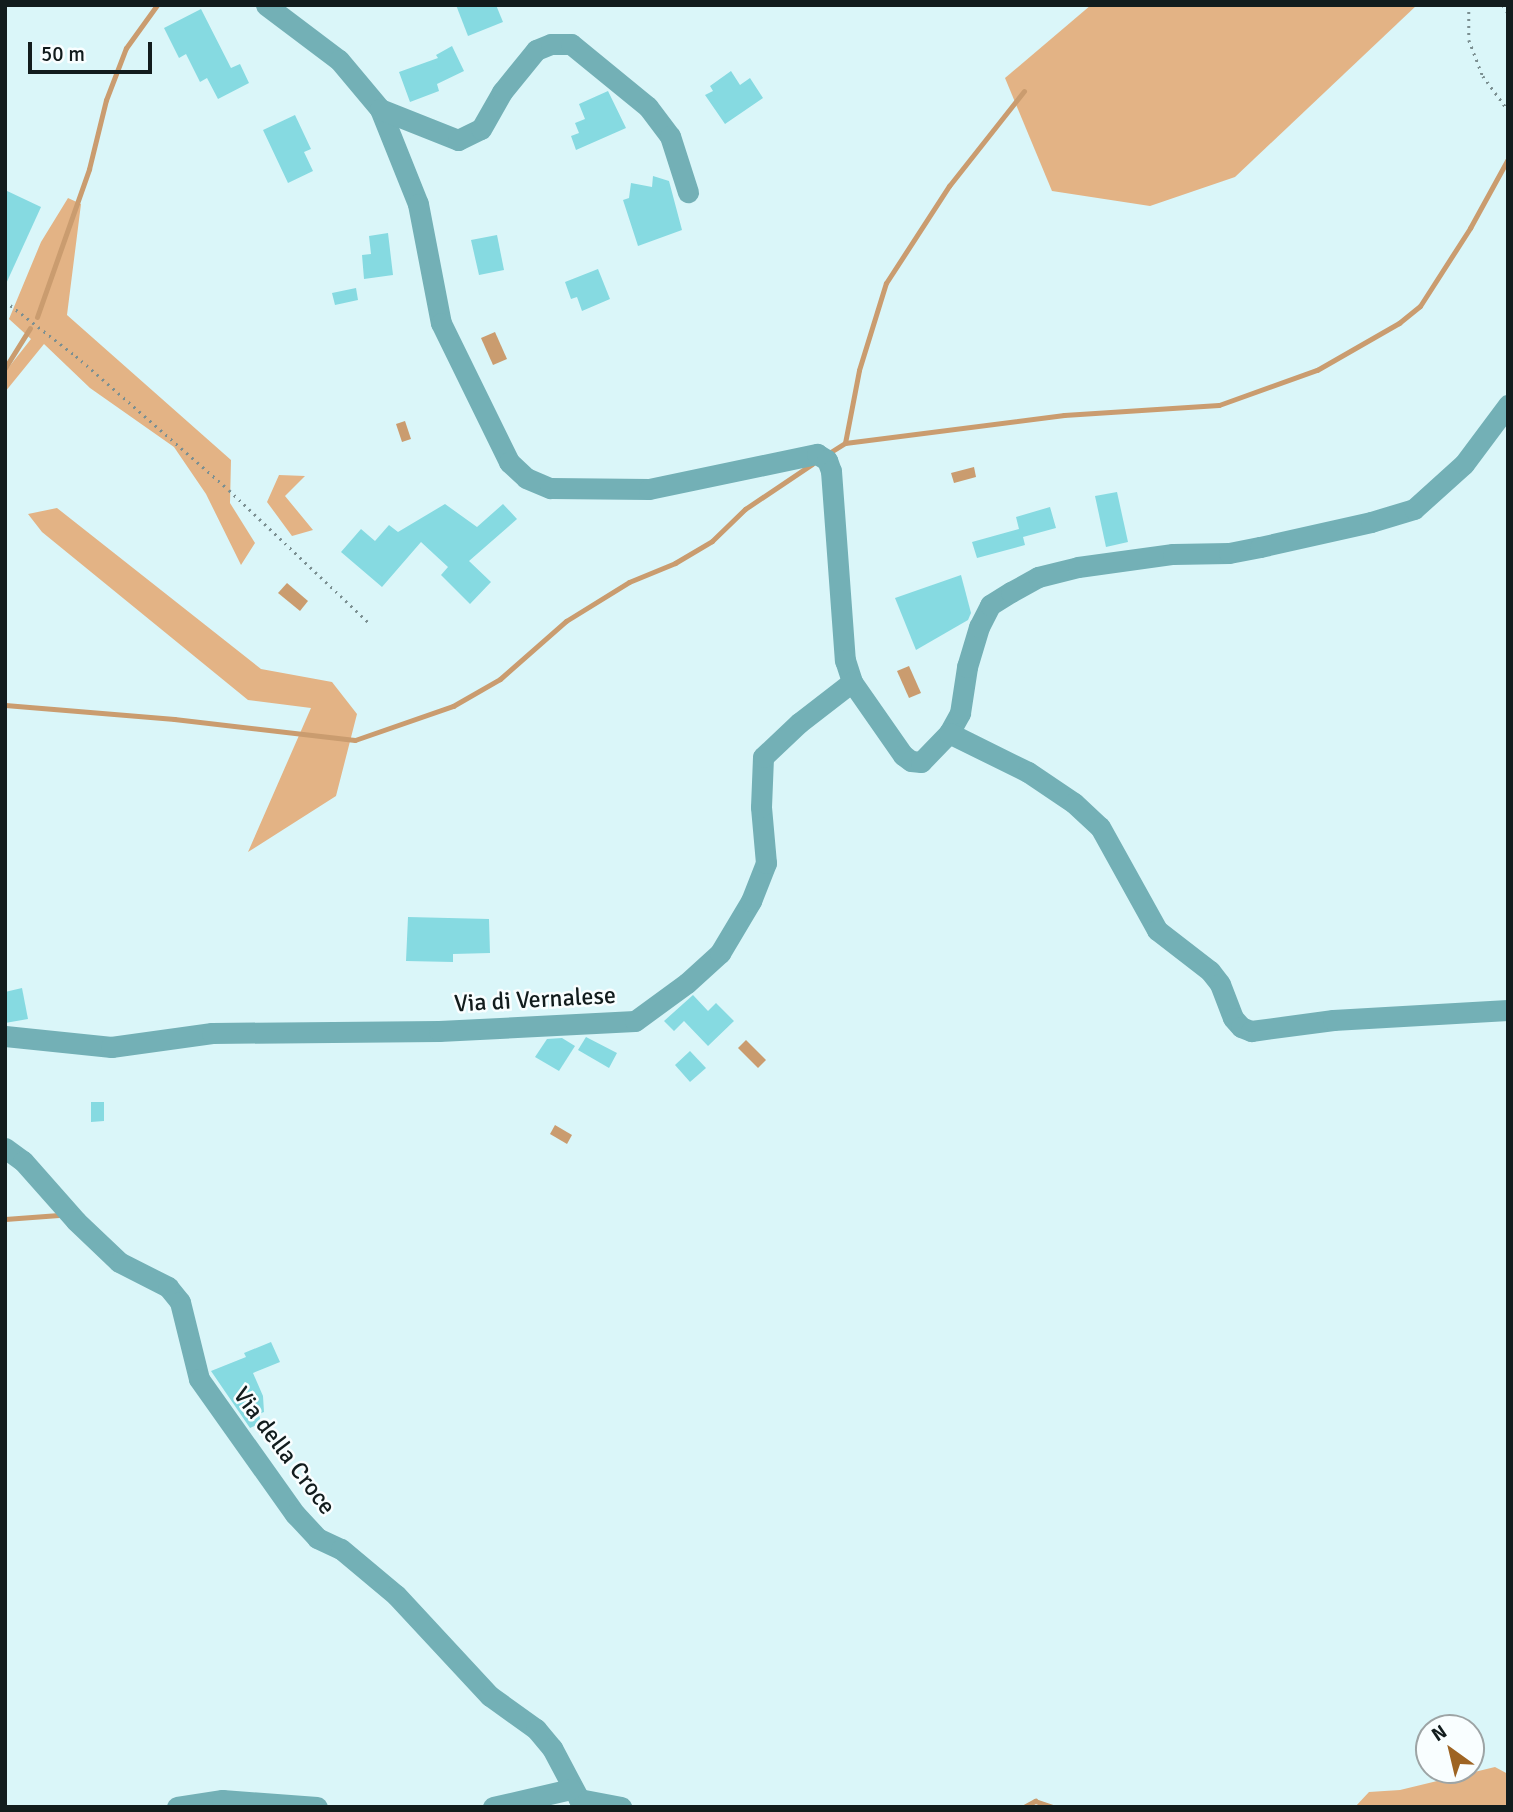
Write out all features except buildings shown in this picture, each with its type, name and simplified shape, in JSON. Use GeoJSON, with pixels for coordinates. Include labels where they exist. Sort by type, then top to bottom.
{"type":"FeatureCollection","features":[{"type":"Feature","properties":{"kind":"street"},"geometry":{"type":"LineString","coordinates":[[266,5],[339,60],[380,109],[418,204],[441,323],[509,462],[526,478],[550,488],[649,489],[817,454],[827,460],[831,471],[845,660],[852,682],[903,755],[911,761],[921,762],[949,733],[960,713],[967,667],[979,626],[990,605],[1011,592],[1038,577],[1078,567],[1173,554],[1229,553],[1371,522],[1414,509],[1464,464],[1508,405]]}},
{"type":"Feature","properties":{"kind":"street"},"geometry":{"type":"LineString","coordinates":[[380,109],[458,140],[481,130],[502,92],[536,50],[551,44],[571,44],[648,107],[670,136],[688,192]]}},
{"type":"Feature","properties":{"kind":"street","name":"Via di Vernalese"},"geometry":{"type":"LineString","coordinates":[[5,1036],[111,1047],[212,1033],[439,1031],[635,1021],[687,983],[720,953],[751,901],[766,863],[761,807],[763,757],[799,723],[852,682]]}},
{"type":"Feature","properties":{"kind":"street"},"geometry":{"type":"LineString","coordinates":[[949,733],[1028,772],[1074,803],[1100,827],[1157,930],[1210,971],[1220,984],[1233,1018],[1241,1027],[1251,1031],[1333,1020],[1508,1010]]}},
{"type":"Feature","properties":{"kind":"street","name":"Via della Croce"},"geometry":{"type":"LineString","coordinates":[[5,1148],[23,1161],[76,1221],[119,1262],[168,1287],[180,1302],[199,1379],[295,1514],[317,1538],[341,1549],[396,1595],[491,1696],[536,1728],[552,1748],[571,1789]]}},
{"type":"Feature","properties":{"kind":"street"},"geometry":{"type":"LineString","coordinates":[[493,1807],[571,1789],[579,1799],[621,1807]]}},
{"type":"Feature","properties":{"kind":"street"},"geometry":{"type":"LineString","coordinates":[[177,1807],[222,1800],[317,1807]]}},
{"type":"Feature","properties":{"kind":"path"},"geometry":{"type":"LineString","coordinates":[[1469,5],[1469,40],[1483,76],[1508,110]]}},
{"type":"Feature","properties":{"kind":"path"},"geometry":{"type":"LineString","coordinates":[[1503,5],[1508,13]]}},
{"type":"Feature","properties":{"kind":"path"},"geometry":{"type":"LineString","coordinates":[[5,301],[76,356],[229,490],[369,623]]}},
{"type":"Feature","properties":{"kind":"shaded area"},"geometry":{"type":"Polygon","coordinates":[[[1091,5],[1417,5],[1235,177],[1150,206],[1052,191],[1005,78],[1091,5]]]}},
{"type":"Feature","properties":{"kind":"shaded area"},"geometry":{"type":"Polygon","coordinates":[[[68,198],[81,204],[67,315],[231,460],[230,503],[255,543],[241,565],[206,494],[174,447],[90,388],[44,344],[5,392],[5,372],[31,339],[9,319],[41,242],[68,198]]]}},
{"type":"Feature","properties":{"kind":"shaded area"},"geometry":{"type":"Polygon","coordinates":[[[495,332],[507,359],[493,365],[481,338],[495,332]]]}},
{"type":"Feature","properties":{"kind":"shaded area"},"geometry":{"type":"Polygon","coordinates":[[[405,421],[411,439],[402,442],[396,424],[405,421]]]}},
{"type":"Feature","properties":{"kind":"shaded area"},"geometry":{"type":"Polygon","coordinates":[[[974,467],[976,477],[954,483],[951,473],[974,467]]]}},
{"type":"Feature","properties":{"kind":"shaded area"},"geometry":{"type":"Polygon","coordinates":[[[279,475],[305,476],[285,496],[313,530],[292,536],[267,502],[279,475]]]}},
{"type":"Feature","properties":{"kind":"shaded area"},"geometry":{"type":"Polygon","coordinates":[[[57,508],[261,669],[332,682],[357,714],[336,796],[248,852],[311,708],[248,700],[42,532],[28,514],[57,508]]]}},
{"type":"Feature","properties":{"kind":"shaded area"},"geometry":{"type":"Polygon","coordinates":[[[287,583],[308,601],[300,611],[278,593],[287,583]]]}},
{"type":"Feature","properties":{"kind":"shaded area"},"geometry":{"type":"Polygon","coordinates":[[[909,666],[921,693],[909,698],[897,671],[909,666]]]}},
{"type":"Feature","properties":{"kind":"shaded area"},"geometry":{"type":"Polygon","coordinates":[[[746,1040],[766,1060],[758,1068],[738,1048],[746,1040]]]}},
{"type":"Feature","properties":{"kind":"shaded area"},"geometry":{"type":"Polygon","coordinates":[[[555,1125],[572,1135],[567,1144],[550,1134],[555,1125]]]}},
{"type":"Feature","properties":{"kind":"shaded area"},"geometry":{"type":"Polygon","coordinates":[[[1495,1767],[1508,1774],[1508,1807],[1355,1807],[1369,1792],[1400,1790],[1425,1784],[1485,1784],[1485,1769],[1495,1767]]]}},
{"type":"Feature","properties":{"kind":"waterway"},"geometry":{"type":"LineString","coordinates":[[37,317],[89,169],[106,100],[126,48],[157,5]]}},
{"type":"Feature","properties":{"kind":"waterway"},"geometry":{"type":"LineString","coordinates":[[845,443],[859,370],[886,283],[949,186],[1024,91]]}},
{"type":"Feature","properties":{"kind":"waterway"},"geometry":{"type":"LineString","coordinates":[[829,453],[845,443],[1064,415],[1219,405],[1317,370],[1399,323],[1420,306],[1470,228],[1508,159]]}},
{"type":"Feature","properties":{"kind":"waterway"},"geometry":{"type":"LineString","coordinates":[[5,368],[30,328]]}},
{"type":"Feature","properties":{"kind":"waterway"},"geometry":{"type":"LineString","coordinates":[[5,705],[174,719],[355,740],[453,706],[500,679],[566,621],[629,582],[675,563],[712,541],[745,509],[812,464]]}},
{"type":"Feature","properties":{"kind":"waterway"},"geometry":{"type":"LineString","coordinates":[[5,1219],[59,1215]]}},
{"type":"Feature","properties":{"kind":"waterway"},"geometry":{"type":"LineString","coordinates":[[1024,1807],[1035,1801],[1052,1807]]}}]}
